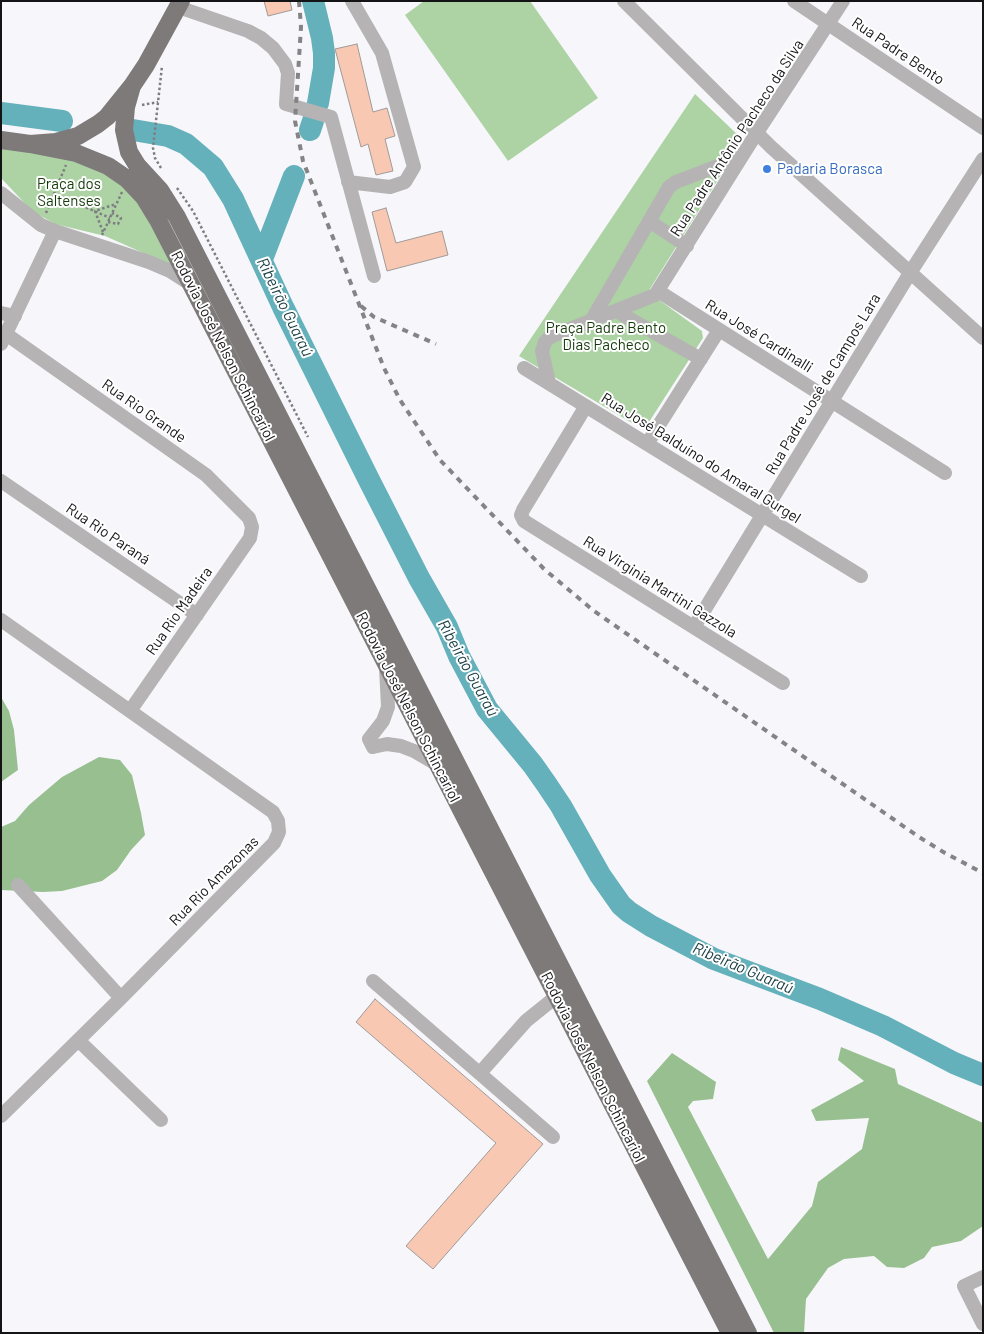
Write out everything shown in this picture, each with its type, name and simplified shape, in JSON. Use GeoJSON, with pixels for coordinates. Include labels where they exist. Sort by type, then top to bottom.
{"type":"FeatureCollection","features":[{"type":"Feature","properties":{"kind":"main road"},"geometry":{"type":"LineString","coordinates":[[1,140],[30,144],[56,142],[73,138],[89,130],[106,117],[132,86],[151,57],[180,4]]}},
{"type":"Feature","properties":{"kind":"main road","name":"Rodovia José Nelson Schincariol"},"geometry":{"type":"LineString","coordinates":[[132,86],[126,107],[124,130],[129,152],[137,165],[160,190],[177,218],[748,1333]]}},
{"type":"Feature","properties":{"kind":"main road","name":"Rodovia José Nelson Schincariol"},"geometry":{"type":"LineString","coordinates":[[30,144],[72,152],[101,163],[127,179],[144,197],[158,220],[730,1333]]}},
{"type":"Feature","properties":{"kind":"street"},"geometry":{"type":"LineString","coordinates":[[348,182],[390,187],[405,182],[414,167],[382,53],[352,1]]}},
{"type":"Feature","properties":{"kind":"street"},"geometry":{"type":"LineString","coordinates":[[624,1],[756,134],[983,338]]}},
{"type":"Feature","properties":{"kind":"street","name":"Rua Padre Bento"},"geometry":{"type":"LineString","coordinates":[[794,1],[983,128]]}},
{"type":"Feature","properties":{"kind":"street","name":"Rua Padre Antônio Pacheco da Silva"},"geometry":{"type":"LineString","coordinates":[[658,291],[741,157],[830,24],[843,1]]}},
{"type":"Feature","properties":{"kind":"street"},"geometry":{"type":"LineString","coordinates":[[180,4],[248,30],[273,48],[285,64],[288,73],[286,104],[331,117],[374,276]]}},
{"type":"Feature","properties":{"kind":"street"},"geometry":{"type":"LineString","coordinates":[[591,321],[669,187],[676,182],[741,157]]}},
{"type":"Feature","properties":{"kind":"street","name":"Rua Padre José de Campos Lara"},"geometry":{"type":"LineString","coordinates":[[694,627],[910,273],[983,159]]}},
{"type":"Feature","properties":{"kind":"street"},"geometry":{"type":"LineString","coordinates":[[1,193],[41,224],[55,231],[100,239],[170,272],[192,285]]}},
{"type":"Feature","properties":{"kind":"street"},"geometry":{"type":"LineString","coordinates":[[649,221],[687,246]]}},
{"type":"Feature","properties":{"kind":"street"},"geometry":{"type":"LineString","coordinates":[[4,339],[8,314],[55,231]]}},
{"type":"Feature","properties":{"kind":"street"},"geometry":{"type":"LineString","coordinates":[[549,384],[542,351],[545,342],[550,337],[655,295],[658,291]]}},
{"type":"Feature","properties":{"kind":"street","name":"Rua José Cardinalli"},"geometry":{"type":"LineString","coordinates":[[658,291],[945,474]]}},
{"type":"Feature","properties":{"kind":"street"},"geometry":{"type":"LineString","coordinates":[[616,311],[701,359]]}},
{"type":"Feature","properties":{"kind":"street"},"geometry":{"type":"LineString","coordinates":[[647,444],[719,330]]}},
{"type":"Feature","properties":{"kind":"street","name":"Rua Rio Grande"},"geometry":{"type":"LineString","coordinates":[[4,339],[206,475],[249,518],[252,527]]}},
{"type":"Feature","properties":{"kind":"street","name":"Rua José Balduíno do Amaral Gurgel"},"geometry":{"type":"LineString","coordinates":[[524,368],[861,576]]}},
{"type":"Feature","properties":{"kind":"street","name":"Rua Virginia Martini Gazzola"},"geometry":{"type":"LineString","coordinates":[[586,406],[523,510],[521,517],[526,523],[783,683]]}},
{"type":"Feature","properties":{"kind":"street","name":"Rua Rio Paraná"},"geometry":{"type":"LineString","coordinates":[[1,481],[197,614]]}},
{"type":"Feature","properties":{"kind":"street","name":"Rua Rio Madeira"},"geometry":{"type":"LineString","coordinates":[[130,711],[250,538],[252,527]]}},
{"type":"Feature","properties":{"kind":"street","name":"Rua Rio Amazonas"},"geometry":{"type":"LineString","coordinates":[[1,620],[273,812],[278,821],[279,832],[274,843],[122,998],[1,1116]]}},
{"type":"Feature","properties":{"kind":"street"},"geometry":{"type":"LineString","coordinates":[[386,665],[388,708],[380,727],[369,739],[373,747],[387,744],[401,746],[438,765]]}},
{"type":"Feature","properties":{"kind":"street"},"geometry":{"type":"LineString","coordinates":[[18,885],[122,998]]}},
{"type":"Feature","properties":{"kind":"street"},"geometry":{"type":"LineString","coordinates":[[373,981],[553,1137]]}},
{"type":"Feature","properties":{"kind":"street"},"geometry":{"type":"LineString","coordinates":[[480,1073],[526,1021],[557,996]]}},
{"type":"Feature","properties":{"kind":"street"},"geometry":{"type":"LineString","coordinates":[[78,1040],[162,1120]]}},
{"type":"Feature","properties":{"kind":"street"},"geometry":{"type":"LineString","coordinates":[[983,1277],[964,1286],[983,1324]]}},
{"type":"Feature","properties":{"kind":"path"},"geometry":{"type":"LineString","coordinates":[[152,148],[165,58]]}},
{"type":"Feature","properties":{"kind":"path"},"geometry":{"type":"LineString","coordinates":[[41,224],[72,152]]}},
{"type":"Feature","properties":{"kind":"path"},"geometry":{"type":"LineString","coordinates":[[100,239],[127,179]]}},
{"type":"Feature","properties":{"kind":"path"},"geometry":{"type":"LineString","coordinates":[[54,193],[110,218]]}},
{"type":"Feature","properties":{"kind":"path"},"geometry":{"type":"LineString","coordinates":[[95,211],[116,204]]}},
{"type":"Feature","properties":{"kind":"path"},"geometry":{"type":"LineString","coordinates":[[95,211],[100,239]]}},
{"type":"Feature","properties":{"kind":"path"},"geometry":{"type":"LineString","coordinates":[[108,222],[118,224],[121,218],[112,213]]}},
{"type":"Feature","properties":{"kind":"green space"},"geometry":{"type":"Polygon","coordinates":[[[424,1],[530,1],[598,98],[508,161],[405,15],[424,1]]]}},
{"type":"Feature","properties":{"kind":"green space","name":"Praça Padre Bento Dias Pacheco"},"geometry":{"type":"Polygon","coordinates":[[[695,94],[742,141],[648,292],[702,331],[703,338],[649,422],[632,423],[519,356],[695,94]]]}},
{"type":"Feature","properties":{"kind":"green space","name":"Praça dos Saltenses"},"geometry":{"type":"Polygon","coordinates":[[[1,146],[64,156],[97,168],[124,186],[139,202],[175,267],[105,236],[55,224],[32,211],[1,178],[1,146]]]}},
{"type":"Feature","properties":{"kind":"green space"},"geometry":{"type":"Polygon","coordinates":[[[1,697],[9,711],[14,730],[18,770],[1,782],[1,697]]]}},
{"type":"Feature","properties":{"kind":"green space"},"geometry":{"type":"Polygon","coordinates":[[[99,757],[120,760],[132,775],[145,835],[131,850],[117,870],[102,881],[62,891],[1,890],[1,827],[15,821],[29,805],[62,777],[99,757]]]}},
{"type":"Feature","properties":{"kind":"green space"},"geometry":{"type":"Polygon","coordinates":[[[841,1047],[895,1069],[898,1084],[983,1123],[983,1226],[961,1241],[932,1247],[924,1258],[904,1268],[887,1267],[874,1256],[844,1259],[828,1268],[806,1299],[804,1333],[774,1333],[647,1081],[672,1053],[716,1082],[713,1099],[693,1101],[688,1107],[768,1259],[812,1206],[818,1182],[862,1149],[869,1118],[816,1121],[811,1110],[864,1081],[838,1060],[841,1047]]]}},
{"type":"Feature","properties":{"kind":"building"},"geometry":{"type":"Polygon","coordinates":[[[264,1],[290,1],[292,10],[268,16],[264,1]]]}},
{"type":"Feature","properties":{"kind":"building"},"geometry":{"type":"Polygon","coordinates":[[[357,44],[373,112],[387,108],[395,136],[385,139],[393,171],[376,175],[368,144],[361,147],[335,49],[357,44]]]}},
{"type":"Feature","properties":{"kind":"building"},"geometry":{"type":"Polygon","coordinates":[[[386,208],[396,243],[442,231],[448,255],[387,271],[372,212],[386,208]]]}},
{"type":"Feature","properties":{"kind":"building"},"geometry":{"type":"Polygon","coordinates":[[[375,999],[543,1144],[433,1269],[406,1246],[496,1143],[356,1022],[375,999]]]}},
{"type":"Feature","properties":{"kind":"waterway"},"geometry":{"type":"LineString","coordinates":[[313,1],[324,53],[324,68],[318,103]]}},
{"type":"Feature","properties":{"kind":"waterway","name":"Ribeirão Guaraú"},"geometry":{"type":"LineString","coordinates":[[1,113],[62,121]]}},
{"type":"Feature","properties":{"kind":"waterway"},"geometry":{"type":"LineString","coordinates":[[310,130],[313,121]]}},
{"type":"Feature","properties":{"kind":"waterway","name":"Ribeirão Guaraú"},"geometry":{"type":"LineString","coordinates":[[133,130],[168,136],[186,144],[213,167],[233,199],[283,307],[368,478],[419,578],[447,627],[459,656],[487,709],[547,785],[600,875],[621,905],[651,926],[714,959],[820,999],[883,1026],[954,1063],[983,1075]]}},
{"type":"Feature","properties":{"kind":"waterway"},"geometry":{"type":"LineString","coordinates":[[262,259],[294,176]]}},
{"type":"Feature","properties":{"kind":"railway"},"geometry":{"type":"LineString","coordinates":[[299,1],[301,27],[295,121],[303,161],[384,368],[400,400],[440,460],[544,569],[594,611],[919,837],[983,873]]}},
{"type":"Feature","properties":{"kind":"railway"},"geometry":{"type":"LineString","coordinates":[[361,306],[374,317],[436,344]]}},
{"type":"Feature","properties":{"kind":"place","name":"Padaria Borasca"},"geometry":{"type":"Point","coordinates":[767,169]}}]}
